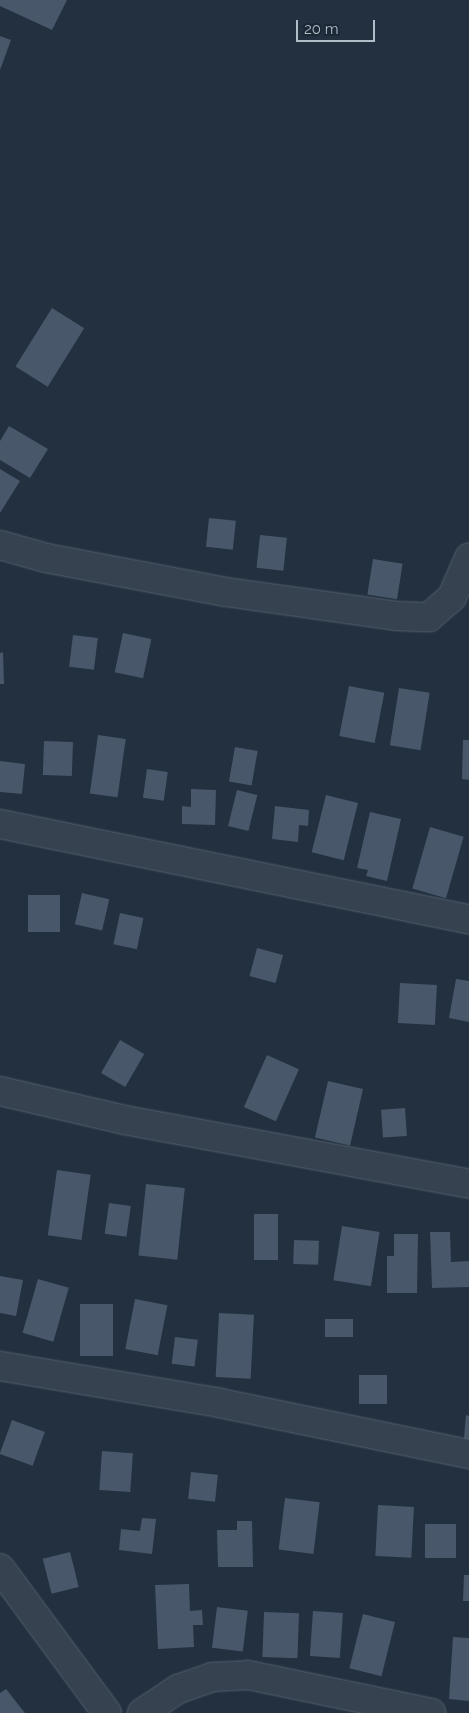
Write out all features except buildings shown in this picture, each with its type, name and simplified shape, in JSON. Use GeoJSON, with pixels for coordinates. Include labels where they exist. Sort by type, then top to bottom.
{"type":"FeatureCollection","features":[{"type":"Feature","properties":{"kind":"street"},"geometry":{"type":"LineString","coordinates":[[0,545],[46,558],[226,592],[396,616],[430,617],[452,597],[469,558]]}},
{"type":"Feature","properties":{"kind":"street"},"geometry":{"type":"LineString","coordinates":[[0,824],[469,920]]}},
{"type":"Feature","properties":{"kind":"street"},"geometry":{"type":"LineString","coordinates":[[0,1091],[125,1120],[469,1184]]}},
{"type":"Feature","properties":{"kind":"street"},"geometry":{"type":"LineString","coordinates":[[0,1366],[220,1403],[469,1454]]}},
{"type":"Feature","properties":{"kind":"street"},"geometry":{"type":"LineString","coordinates":[[0,1568],[107,1713]]}},
{"type":"Feature","properties":{"kind":"street"},"geometry":{"type":"LineString","coordinates":[[142,1713],[178,1689],[212,1677],[248,1675],[431,1713]]}}]}
